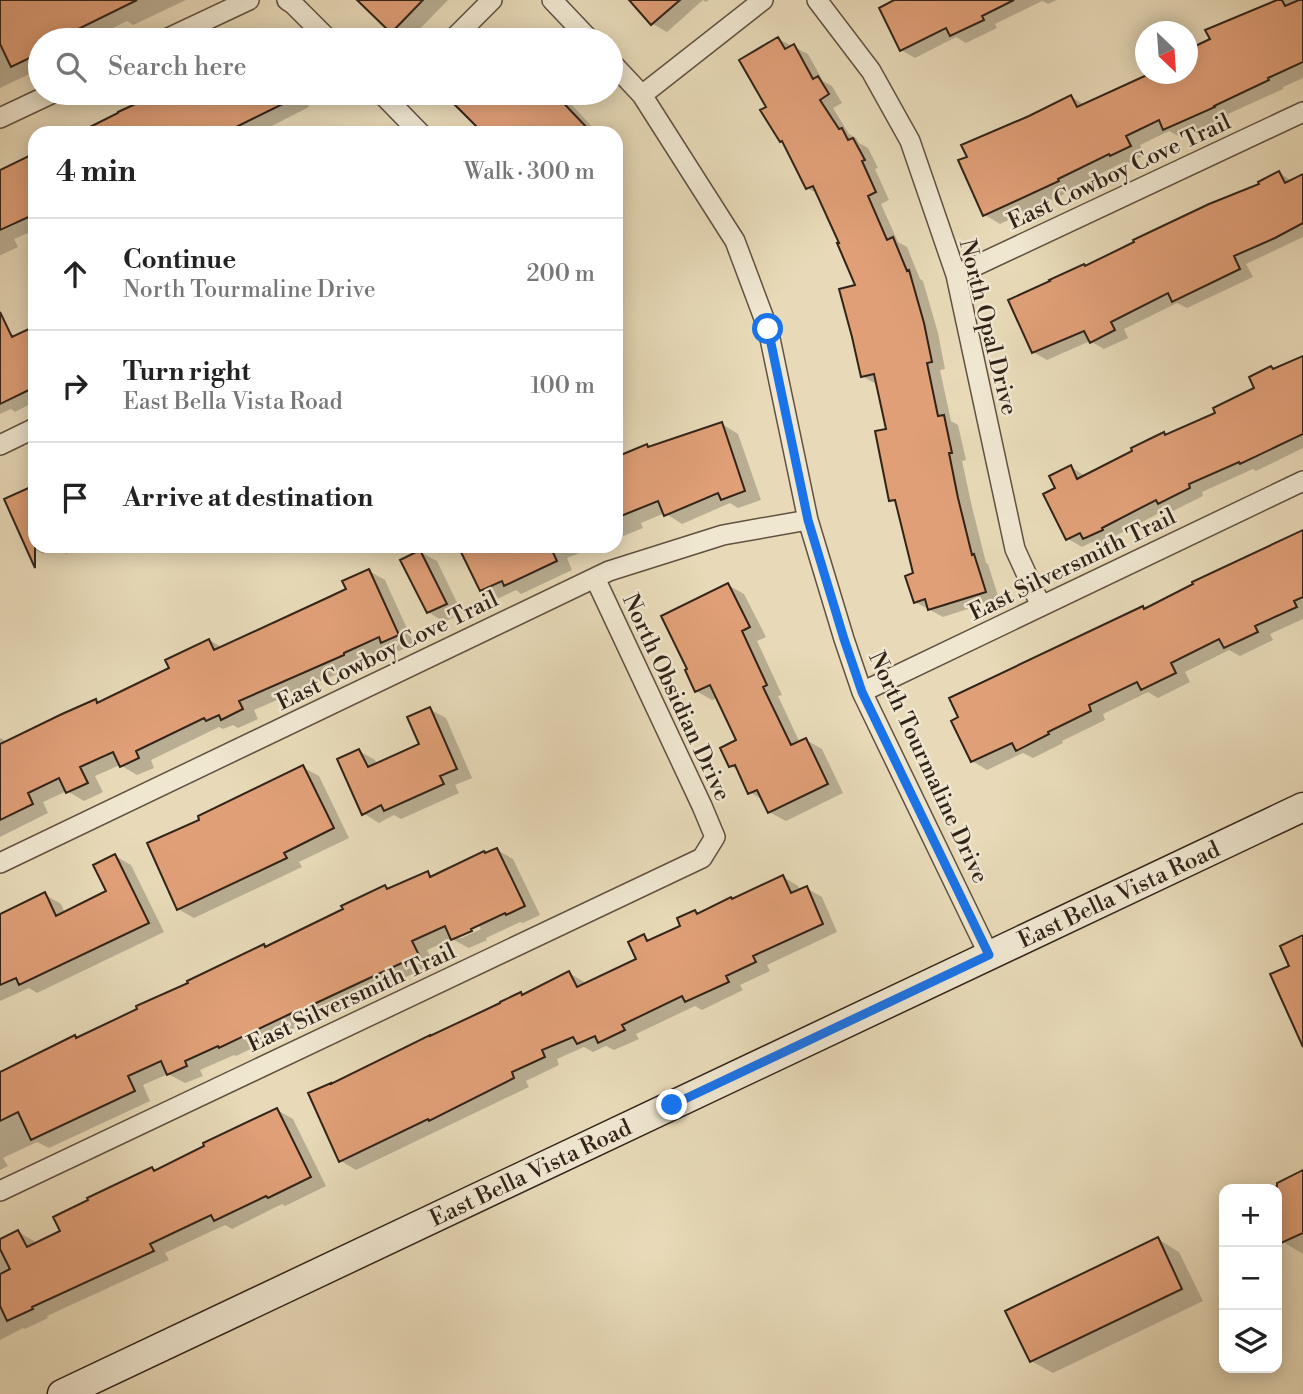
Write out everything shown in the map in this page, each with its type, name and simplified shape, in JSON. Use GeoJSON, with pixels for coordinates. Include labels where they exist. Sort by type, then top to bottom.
{"type":"FeatureCollection","features":[{"type":"Feature","properties":{"kind":"street"},"geometry":{"type":"LineString","coordinates":[[189,28],[248,0]]}},
{"type":"Feature","properties":{"kind":"street"},"geometry":{"type":"LineString","coordinates":[[287,0],[317,28]]}},
{"type":"Feature","properties":{"kind":"street"},"geometry":{"type":"LineString","coordinates":[[464,28],[492,0]]}},
{"type":"Feature","properties":{"kind":"street"},"geometry":{"type":"LineString","coordinates":[[552,0],[579,28]]}},
{"type":"Feature","properties":{"kind":"street"},"geometry":{"type":"LineString","coordinates":[[642,95],[763,0]]}},
{"type":"Feature","properties":{"kind":"street","name":"North Opal Drive"},"geometry":{"type":"LineString","coordinates":[[817,0],[872,71],[910,141],[956,275],[1014,549],[1041,606]]}},
{"type":"Feature","properties":{"kind":"street","name":"North Tourmaline Drive"},"geometry":{"type":"LineString","coordinates":[[623,75],[642,95],[735,240],[768,329],[808,520],[862,692],[989,955]]}},
{"type":"Feature","properties":{"kind":"street"},"geometry":{"type":"LineString","coordinates":[[0,118],[28,105]]}},
{"type":"Feature","properties":{"kind":"street"},"geometry":{"type":"LineString","coordinates":[[397,105],[414,126]]}},
{"type":"Feature","properties":{"kind":"street","name":"East Cowboy Cove Trail"},"geometry":{"type":"LineString","coordinates":[[956,275],[1303,112]]}},
{"type":"Feature","properties":{"kind":"street"},"geometry":{"type":"LineString","coordinates":[[0,445],[28,431]]}},
{"type":"Feature","properties":{"kind":"street","name":"East Silversmith Trail"},"geometry":{"type":"LineString","coordinates":[[862,692],[1303,481]]}},
{"type":"Feature","properties":{"kind":"street","name":"East Cowboy Cove Trail"},"geometry":{"type":"LineString","coordinates":[[0,863],[609,571],[723,535],[808,520]]}},
{"type":"Feature","properties":{"kind":"street","name":"North Obsidian Drive"},"geometry":{"type":"LineString","coordinates":[[595,578],[715,837]]}},
{"type":"Feature","properties":{"kind":"street","name":"East Bella Vista Road"},"geometry":{"type":"LineString","coordinates":[[62,1394],[1303,807]]}},
{"type":"Feature","properties":{"kind":"street","name":"East Silversmith Trail"},"geometry":{"type":"LineString","coordinates":[[0,1191],[702,858],[715,837]]}},
{"type":"Feature","properties":{"kind":"building"},"geometry":{"type":"Polygon","coordinates":[[[0,0],[137,0],[80,28],[28,28],[28,59],[11,67],[0,44],[0,0]]]}},
{"type":"Feature","properties":{"kind":"building"},"geometry":{"type":"Polygon","coordinates":[[[357,0],[423,0],[396,28],[386,28],[357,0]]]}},
{"type":"Feature","properties":{"kind":"building"},"geometry":{"type":"Polygon","coordinates":[[[629,0],[680,0],[651,25],[629,0]]]}},
{"type":"Feature","properties":{"kind":"building"},"geometry":{"type":"Polygon","coordinates":[[[894,0],[1014,0],[982,16],[984,20],[950,36],[946,28],[900,51],[879,8],[894,0]]]}},
{"type":"Feature","properties":{"kind":"building"},"geometry":{"type":"Polygon","coordinates":[[[1277,0],[1282,0],[1285,6],[1303,0],[1303,62],[1163,130],[1159,120],[1126,136],[1131,146],[1110,156],[1109,154],[1058,179],[1059,181],[983,216],[958,160],[967,157],[961,145],[1071,95],[1077,107],[1135,80],[1135,84],[1198,84],[1198,45],[1210,39],[1205,30],[1277,0]]]}},
{"type":"Feature","properties":{"kind":"building"},"geometry":{"type":"Polygon","coordinates":[[[778,37],[785,49],[794,44],[813,79],[818,76],[829,94],[820,100],[848,140],[853,138],[865,160],[862,161],[876,192],[868,196],[887,240],[893,237],[907,271],[909,270],[932,362],[927,363],[938,416],[944,415],[958,498],[972,555],[974,554],[986,592],[928,610],[925,599],[914,603],[905,576],[913,573],[895,500],[889,501],[875,431],[886,429],[874,374],[861,377],[839,289],[855,285],[813,186],[806,189],[782,141],[780,142],[760,110],[766,107],[739,60],[778,37]]]}},
{"type":"Feature","properties":{"kind":"building"},"geometry":{"type":"Polygon","coordinates":[[[133,105],[281,105],[238,126],[92,126],[133,105]]]}},
{"type":"Feature","properties":{"kind":"building"},"geometry":{"type":"Polygon","coordinates":[[[455,105],[565,105],[585,126],[476,126],[455,105]]]}},
{"type":"Feature","properties":{"kind":"building"},"geometry":{"type":"Polygon","coordinates":[[[28,156],[28,217],[0,230],[0,170],[28,156]]]}},
{"type":"Feature","properties":{"kind":"building"},"geometry":{"type":"Polygon","coordinates":[[[1279,171],[1285,183],[1303,174],[1303,223],[1234,256],[1240,269],[1172,302],[1168,293],[1111,322],[1115,330],[1090,343],[1084,331],[1032,353],[1008,300],[1084,264],[1085,266],[1209,204],[1259,184],[1258,182],[1279,171]]]}},
{"type":"Feature","properties":{"kind":"building"},"geometry":{"type":"Polygon","coordinates":[[[0,312],[12,337],[28,329],[28,390],[0,404],[0,312]]]}},
{"type":"Feature","properties":{"kind":"building"},"geometry":{"type":"Polygon","coordinates":[[[1303,356],[1303,434],[1240,464],[1239,462],[1189,484],[1190,488],[1158,504],[1156,500],[1083,539],[1080,533],[1066,540],[1043,494],[1055,488],[1049,476],[1071,465],[1077,479],[1164,432],[1165,435],[1215,413],[1213,408],[1254,388],[1249,377],[1271,366],[1273,369],[1303,356]]]}},
{"type":"Feature","properties":{"kind":"building"},"geometry":{"type":"Polygon","coordinates":[[[722,422],[745,491],[721,500],[718,493],[664,516],[658,501],[623,515],[623,454],[647,444],[648,447],[722,422]]]}},
{"type":"Feature","properties":{"kind":"building"},"geometry":{"type":"Polygon","coordinates":[[[28,488],[28,552],[4,499],[28,488]]]}},
{"type":"Feature","properties":{"kind":"building"},"geometry":{"type":"Polygon","coordinates":[[[1303,530],[1303,597],[1294,601],[1297,607],[1255,626],[1258,632],[1224,648],[1219,639],[1171,663],[1176,673],[1141,690],[1137,682],[1089,705],[1091,711],[1016,751],[1012,743],[971,762],[951,721],[958,717],[949,698],[1143,606],[1144,609],[1193,584],[1192,582],[1303,530]]]}},
{"type":"Feature","properties":{"kind":"building"},"geometry":{"type":"Polygon","coordinates":[[[28,553],[35,553],[35,568],[28,553]]]}},
{"type":"Feature","properties":{"kind":"building"},"geometry":{"type":"Polygon","coordinates":[[[414,553],[422,553],[447,604],[427,613],[400,560],[414,553]]]}},
{"type":"Feature","properties":{"kind":"building"},"geometry":{"type":"Polygon","coordinates":[[[461,553],[553,553],[557,561],[504,586],[502,581],[480,591],[461,553]]]}},
{"type":"Feature","properties":{"kind":"building"},"geometry":{"type":"Polygon","coordinates":[[[369,569],[399,635],[381,643],[379,637],[239,701],[243,709],[221,720],[219,715],[206,721],[204,718],[136,751],[139,758],[120,767],[113,752],[80,767],[88,783],[66,793],[59,778],[28,793],[33,804],[0,820],[0,744],[96,699],[97,703],[169,668],[165,660],[209,639],[214,650],[346,589],[342,581],[369,569]]]}},
{"type":"Feature","properties":{"kind":"building"},"geometry":{"type":"Polygon","coordinates":[[[728,583],[750,627],[742,631],[767,685],[763,687],[791,745],[806,738],[828,784],[768,813],[757,790],[748,794],[735,765],[729,767],[720,748],[736,740],[710,685],[695,692],[661,616],[728,583]]]}},
{"type":"Feature","properties":{"kind":"building"},"geometry":{"type":"Polygon","coordinates":[[[430,707],[457,769],[440,776],[444,784],[384,811],[381,805],[362,815],[337,759],[359,749],[368,767],[419,744],[407,717],[430,707]]]}},
{"type":"Feature","properties":{"kind":"building"},"geometry":{"type":"Polygon","coordinates":[[[303,765],[334,828],[284,853],[287,858],[177,910],[147,843],[199,820],[198,816],[303,765]]]}},
{"type":"Feature","properties":{"kind":"building"},"geometry":{"type":"Polygon","coordinates":[[[497,848],[525,906],[451,940],[445,926],[412,941],[419,955],[293,1016],[292,1013],[185,1061],[187,1066],[167,1075],[161,1061],[128,1076],[135,1091],[31,1140],[18,1112],[0,1121],[0,1072],[75,1035],[76,1038],[137,1009],[136,1006],[264,944],[265,947],[385,885],[387,889],[428,871],[430,877],[484,851],[485,853],[497,848]]]}},
{"type":"Feature","properties":{"kind":"building"},"geometry":{"type":"Polygon","coordinates":[[[115,854],[149,923],[19,985],[16,978],[0,985],[0,914],[45,892],[56,916],[106,891],[93,865],[115,854]]]}},
{"type":"Feature","properties":{"kind":"building"},"geometry":{"type":"Polygon","coordinates":[[[783,875],[791,893],[807,886],[823,924],[753,956],[756,962],[726,976],[729,982],[685,1002],[682,996],[622,1025],[625,1030],[598,1043],[595,1036],[577,1044],[573,1037],[542,1050],[545,1057],[512,1072],[514,1078],[339,1162],[308,1093],[569,971],[577,987],[636,959],[628,942],[644,934],[647,941],[680,926],[677,918],[695,910],[697,914],[783,875]]]}},
{"type":"Feature","properties":{"kind":"building"},"geometry":{"type":"Polygon","coordinates":[[[1303,935],[1303,1047],[1270,974],[1289,966],[1280,946],[1303,935]]]}},
{"type":"Feature","properties":{"kind":"building"},"geometry":{"type":"Polygon","coordinates":[[[277,1108],[311,1177],[214,1221],[211,1215],[150,1244],[154,1251],[7,1321],[0,1306],[0,1274],[10,1269],[0,1249],[0,1239],[18,1230],[27,1247],[60,1231],[53,1217],[88,1200],[87,1198],[152,1167],[154,1171],[204,1146],[203,1143],[277,1108]]]}},
{"type":"Feature","properties":{"kind":"building"},"geometry":{"type":"Polygon","coordinates":[[[1303,1170],[1303,1233],[1282,1243],[1282,1184],[1277,1183],[1303,1170]]]}},
{"type":"Feature","properties":{"kind":"building"},"geometry":{"type":"Polygon","coordinates":[[[1158,1237],[1182,1289],[1030,1362],[1005,1311],[1158,1237]]]}},
{"type":"Feature","properties":{"kind":"route"},"geometry":{"type":"LineString","coordinates":[[672,1105],[989,955],[862,692],[808,520],[768,329]]}}]}
